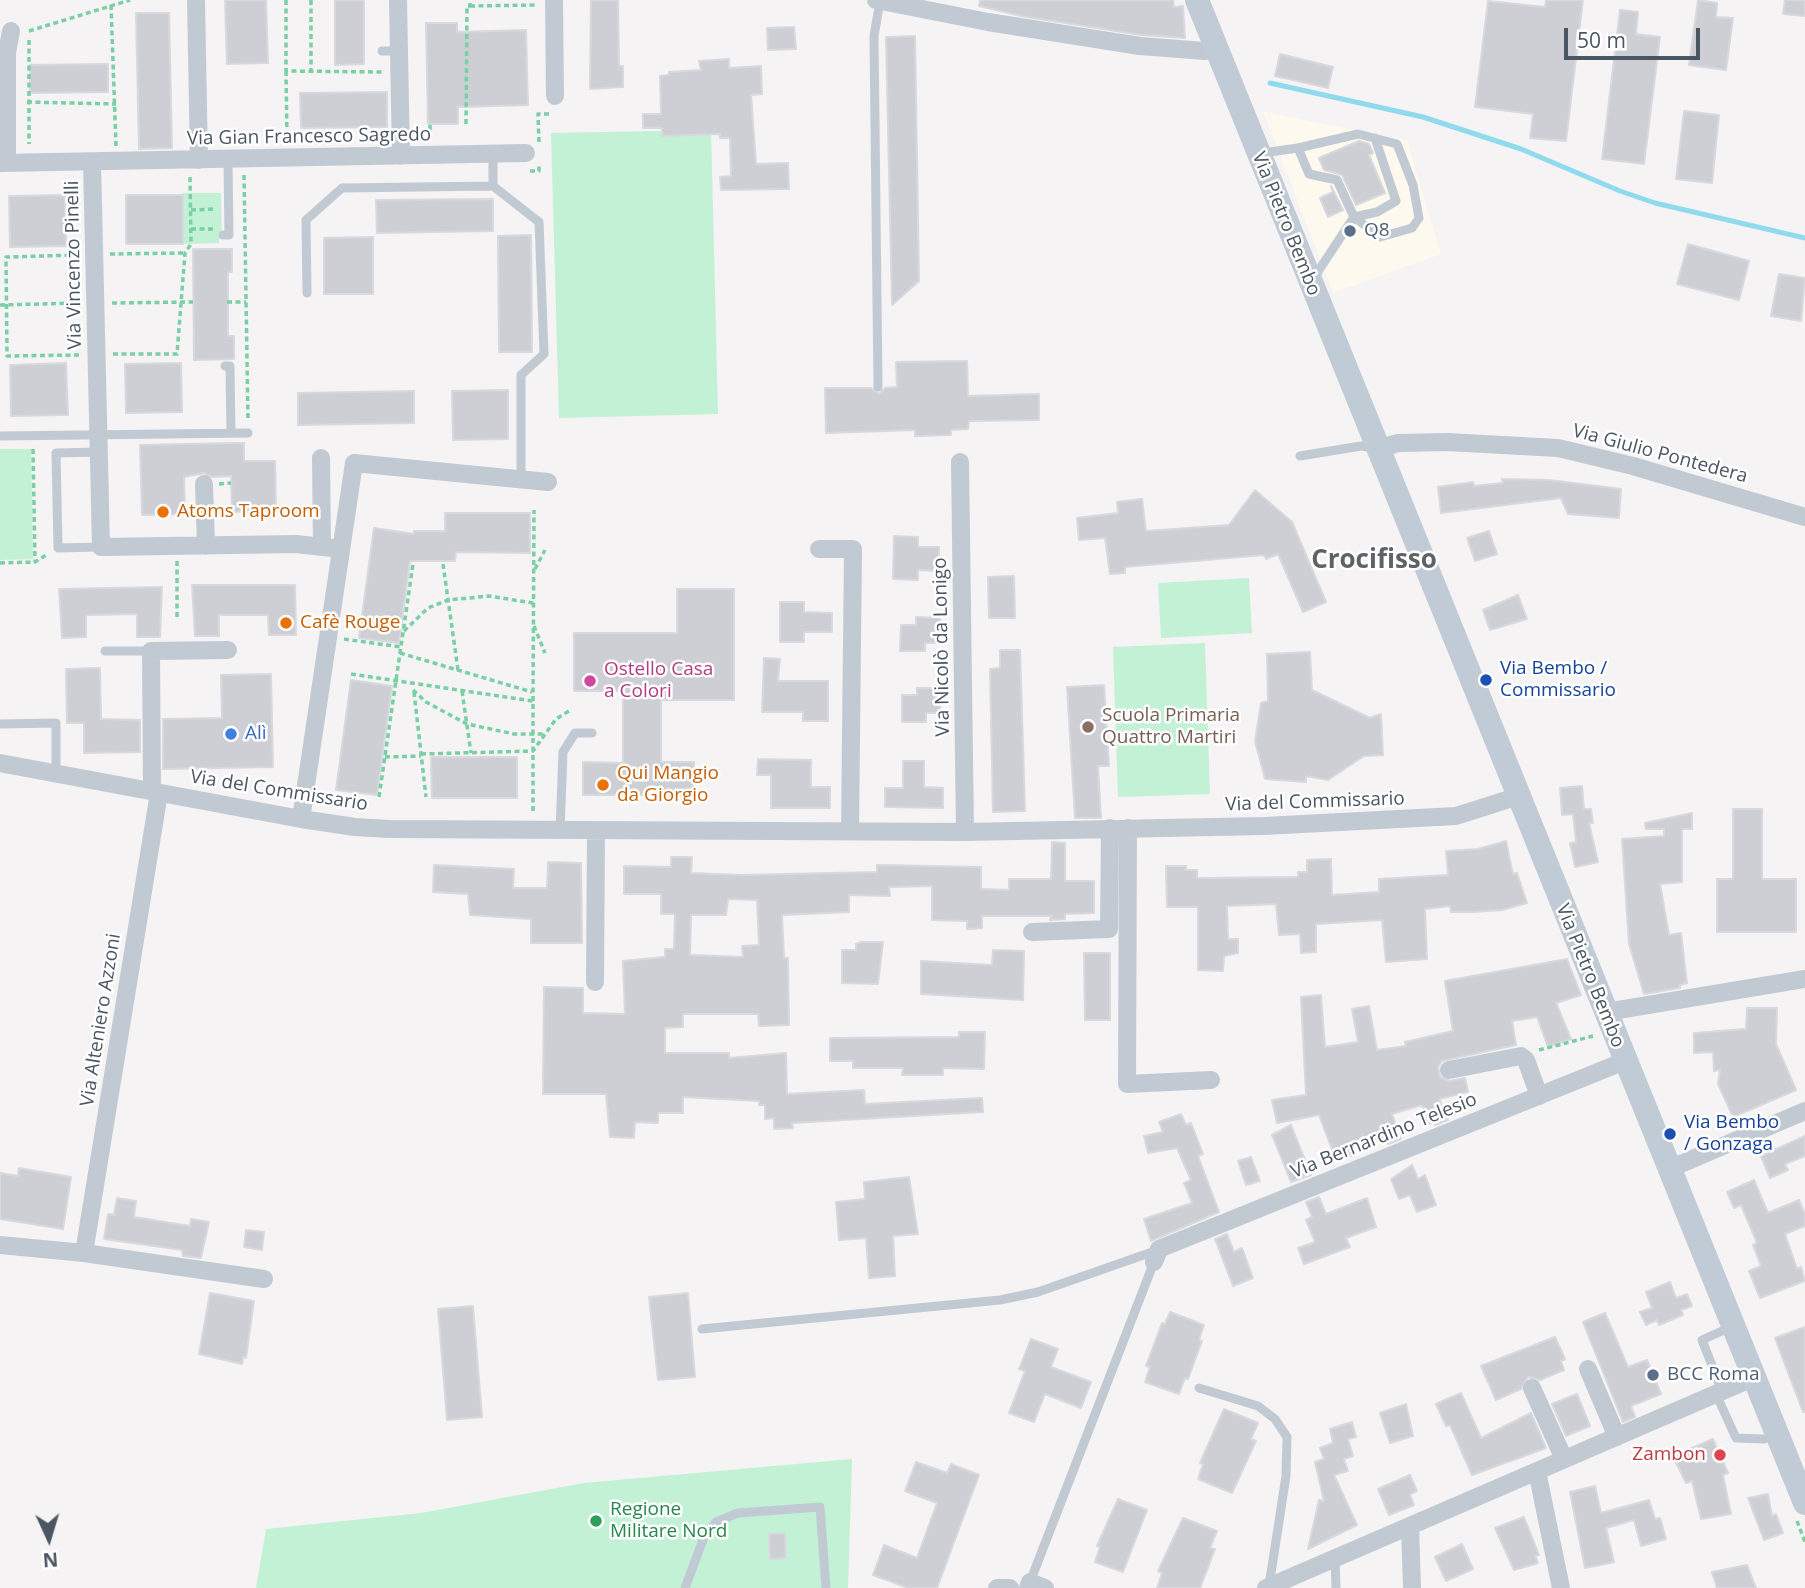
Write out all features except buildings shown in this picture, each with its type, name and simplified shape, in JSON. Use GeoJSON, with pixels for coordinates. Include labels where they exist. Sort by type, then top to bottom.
{"type":"FeatureCollection","features":[{"type":"Feature","properties":{"kind":"main road","name":"Via Pietro Bembo"},"geometry":{"type":"LineString","coordinates":[[1197,0],[1519,796],[1602,1023],[1625,1061],[1805,1503]]}},
{"type":"Feature","properties":{"kind":"street"},"geometry":{"type":"LineString","coordinates":[[196,0],[199,160]]}},
{"type":"Feature","properties":{"kind":"street"},"geometry":{"type":"LineString","coordinates":[[398,0],[391,51],[401,156]]}},
{"type":"Feature","properties":{"kind":"street"},"geometry":{"type":"LineString","coordinates":[[878,0],[988,22],[1140,46],[1205,51],[1215,48]]}},
{"type":"Feature","properties":{"kind":"street"},"geometry":{"type":"LineString","coordinates":[[554,2],[555,96]]}},
{"type":"Feature","properties":{"kind":"street","name":"Via Vincenzo Pinelli"},"geometry":{"type":"LineString","coordinates":[[23,29],[7,53],[4,163],[92,162],[102,547]]}},
{"type":"Feature","properties":{"kind":"street","name":"Via Gian Francesco Sagredo"},"geometry":{"type":"LineString","coordinates":[[92,162],[526,153]]}},
{"type":"Feature","properties":{"kind":"street","name":"Via Giulio Pontedera"},"geometry":{"type":"LineString","coordinates":[[1377,449],[1398,443],[1447,442],[1558,448],[1633,466],[1805,517]]}},
{"type":"Feature","properties":{"kind":"street"},"geometry":{"type":"LineString","coordinates":[[321,458],[323,545]]}},
{"type":"Feature","properties":{"kind":"street","name":"Via Nicolò da Lonigo"},"geometry":{"type":"LineString","coordinates":[[961,462],[965,832]]}},
{"type":"Feature","properties":{"kind":"street"},"geometry":{"type":"LineString","coordinates":[[301,819],[354,463],[548,482]]}},
{"type":"Feature","properties":{"kind":"street"},"geometry":{"type":"LineString","coordinates":[[204,484],[206,546]]}},
{"type":"Feature","properties":{"kind":"street"},"geometry":{"type":"LineString","coordinates":[[102,547],[323,545],[341,548]]}},
{"type":"Feature","properties":{"kind":"street"},"geometry":{"type":"LineString","coordinates":[[819,549],[853,549],[850,831]]}},
{"type":"Feature","properties":{"kind":"street"},"geometry":{"type":"LineString","coordinates":[[155,792],[151,650],[228,650]]}},
{"type":"Feature","properties":{"kind":"street","name":"Via del Commissario"},"geometry":{"type":"LineString","coordinates":[[0,764],[355,827],[533,831],[965,832],[1264,826],[1456,816],[1519,796]]}},
{"type":"Feature","properties":{"kind":"street","name":"Via Alteniero Azzoni"},"geometry":{"type":"LineString","coordinates":[[84,1253],[155,792]]}},
{"type":"Feature","properties":{"kind":"street"},"geometry":{"type":"LineString","coordinates":[[1032,932],[1109,929],[1119,828]]}},
{"type":"Feature","properties":{"kind":"street"},"geometry":{"type":"LineString","coordinates":[[1119,828],[1127,1084],[1211,1080]]}},
{"type":"Feature","properties":{"kind":"street"},"geometry":{"type":"LineString","coordinates":[[594,982],[596,831]]}},
{"type":"Feature","properties":{"kind":"street"},"geometry":{"type":"LineString","coordinates":[[1602,1023],[1805,979]]}},
{"type":"Feature","properties":{"kind":"street"},"geometry":{"type":"LineString","coordinates":[[1449,1070],[1524,1058],[1539,1096]]}},
{"type":"Feature","properties":{"kind":"street","name":"Via Bernardino Telesio"},"geometry":{"type":"LineString","coordinates":[[1157,1256],[1625,1061]]}},
{"type":"Feature","properties":{"kind":"street"},"geometry":{"type":"LineString","coordinates":[[1670,1169],[1805,1111]]}},
{"type":"Feature","properties":{"kind":"street"},"geometry":{"type":"LineString","coordinates":[[0,1245],[84,1253],[264,1279]]}},
{"type":"Feature","properties":{"kind":"street"},"geometry":{"type":"LineString","coordinates":[[1588,1369],[1617,1437]]}},
{"type":"Feature","properties":{"kind":"street"},"geometry":{"type":"LineString","coordinates":[[1268,1587],[1755,1377]]}},
{"type":"Feature","properties":{"kind":"street"},"geometry":{"type":"LineString","coordinates":[[1532,1388],[1564,1460]]}},
{"type":"Feature","properties":{"kind":"street"},"geometry":{"type":"LineString","coordinates":[[1536,1471],[1561,1588]]}},
{"type":"Feature","properties":{"kind":"street"},"geometry":{"type":"LineString","coordinates":[[1410,1526],[1412,1588]]}},
{"type":"Feature","properties":{"kind":"street"},"geometry":{"type":"LineString","coordinates":[[998,1588],[1010,1588]]}},
{"type":"Feature","properties":{"kind":"lane"},"geometry":{"type":"LineString","coordinates":[[878,0],[874,36],[878,387]]}},
{"type":"Feature","properties":{"kind":"lane"},"geometry":{"type":"LineString","coordinates":[[1258,154],[1298,148],[1345,135],[1375,138],[1397,144],[1403,152],[1419,218],[1412,228],[1380,237],[1354,217],[1337,180],[1309,174],[1298,148]]}},
{"type":"Feature","properties":{"kind":"lane"},"geometry":{"type":"LineString","coordinates":[[1310,283],[1354,217],[1377,212],[1396,201],[1375,138]]}},
{"type":"Feature","properties":{"kind":"lane"},"geometry":{"type":"LineString","coordinates":[[493,154],[493,186]]}},
{"type":"Feature","properties":{"kind":"lane"},"geometry":{"type":"LineString","coordinates":[[223,235],[229,235],[236,160]]}},
{"type":"Feature","properties":{"kind":"lane"},"geometry":{"type":"LineString","coordinates":[[307,293],[306,220],[342,188],[493,186],[540,222],[544,354],[521,375],[520,480]]}},
{"type":"Feature","properties":{"kind":"lane"},"geometry":{"type":"LineString","coordinates":[[225,366],[230,366],[231,433]]}},
{"type":"Feature","properties":{"kind":"lane"},"geometry":{"type":"LineString","coordinates":[[102,547],[58,548],[56,453],[99,444],[248,433]]}},
{"type":"Feature","properties":{"kind":"lane"},"geometry":{"type":"LineString","coordinates":[[0,436],[99,444]]}},
{"type":"Feature","properties":{"kind":"lane"},"geometry":{"type":"LineString","coordinates":[[1300,456],[1361,446],[1377,449]]}},
{"type":"Feature","properties":{"kind":"lane"},"geometry":{"type":"LineString","coordinates":[[105,651],[151,650]]}},
{"type":"Feature","properties":{"kind":"lane"},"geometry":{"type":"LineString","coordinates":[[0,724],[56,723],[56,772]]}},
{"type":"Feature","properties":{"kind":"lane"},"geometry":{"type":"LineString","coordinates":[[560,831],[564,752],[575,733],[592,733]]}},
{"type":"Feature","properties":{"kind":"lane"},"geometry":{"type":"LineString","coordinates":[[702,1329],[1000,1300],[1038,1292],[1157,1256]]}},
{"type":"Feature","properties":{"kind":"lane"},"geometry":{"type":"LineString","coordinates":[[1034,1586],[1157,1256]]}},
{"type":"Feature","properties":{"kind":"lane"},"geometry":{"type":"LineString","coordinates":[[1734,1326],[1702,1340],[1735,1438],[1764,1439],[1779,1434]]}},
{"type":"Feature","properties":{"kind":"lane"},"geometry":{"type":"LineString","coordinates":[[1199,1388],[1258,1406],[1275,1419],[1287,1437],[1286,1476],[1268,1587]]}},
{"type":"Feature","properties":{"kind":"lane"},"geometry":{"type":"LineString","coordinates":[[685,1588],[704,1537],[716,1522],[738,1513],[820,1507],[826,1588]]}},
{"type":"Feature","properties":{"kind":"lane"},"geometry":{"type":"LineString","coordinates":[[1335,1558],[1336,1588]]}},
{"type":"Feature","properties":{"kind":"path"},"geometry":{"type":"LineString","coordinates":[[29,149],[29,102],[23,29],[130,0]]}},
{"type":"Feature","properties":{"kind":"path"},"geometry":{"type":"LineString","coordinates":[[286,0],[287,158]]}},
{"type":"Feature","properties":{"kind":"path"},"geometry":{"type":"LineString","coordinates":[[311,0],[311,72]]}},
{"type":"Feature","properties":{"kind":"path"},"geometry":{"type":"LineString","coordinates":[[470,0],[470,6]]}},
{"type":"Feature","properties":{"kind":"path"},"geometry":{"type":"LineString","coordinates":[[466,124],[467,6],[554,2]]}},
{"type":"Feature","properties":{"kind":"path"},"geometry":{"type":"LineString","coordinates":[[111,5],[116,162]]}},
{"type":"Feature","properties":{"kind":"path"},"geometry":{"type":"LineString","coordinates":[[286,71],[389,71]]}},
{"type":"Feature","properties":{"kind":"path"},"geometry":{"type":"LineString","coordinates":[[7,102],[116,104]]}},
{"type":"Feature","properties":{"kind":"path"},"geometry":{"type":"LineString","coordinates":[[430,125],[430,135]]}},
{"type":"Feature","properties":{"kind":"path"},"geometry":{"type":"LineString","coordinates":[[236,160],[246,302],[248,433]]}},
{"type":"Feature","properties":{"kind":"path"},"geometry":{"type":"LineString","coordinates":[[85,254],[6,257],[7,356],[177,354],[185,253],[191,244],[190,176]]}},
{"type":"Feature","properties":{"kind":"path"},"geometry":{"type":"LineString","coordinates":[[191,229],[217,229],[216,201]]}},
{"type":"Feature","properties":{"kind":"path"},"geometry":{"type":"LineString","coordinates":[[191,210],[216,209]]}},
{"type":"Feature","properties":{"kind":"path"},"geometry":{"type":"LineString","coordinates":[[105,254],[185,253]]}},
{"type":"Feature","properties":{"kind":"path"},"geometry":{"type":"LineString","coordinates":[[108,303],[194,302]]}},
{"type":"Feature","properties":{"kind":"path"},"geometry":{"type":"LineString","coordinates":[[228,302],[246,302]]}},
{"type":"Feature","properties":{"kind":"path"},"geometry":{"type":"LineString","coordinates":[[0,305],[84,303]]}},
{"type":"Feature","properties":{"kind":"path"},"geometry":{"type":"LineString","coordinates":[[33,445],[36,562]]}},
{"type":"Feature","properties":{"kind":"path"},"geometry":{"type":"LineString","coordinates":[[533,831],[534,510]]}},
{"type":"Feature","properties":{"kind":"path"},"geometry":{"type":"LineString","coordinates":[[0,562],[36,562],[58,548]]}},
{"type":"Feature","properties":{"kind":"path"},"geometry":{"type":"LineString","coordinates":[[534,571],[545,550]]}},
{"type":"Feature","properties":{"kind":"path"},"geometry":{"type":"LineString","coordinates":[[177,618],[177,560],[183,560]]}},
{"type":"Feature","properties":{"kind":"path"},"geometry":{"type":"LineString","coordinates":[[379,797],[412,564]]}},
{"type":"Feature","properties":{"kind":"path"},"geometry":{"type":"LineString","coordinates":[[443,564],[458,670]]}},
{"type":"Feature","properties":{"kind":"path"},"geometry":{"type":"LineString","coordinates":[[403,633],[428,608],[448,600],[489,596],[533,603]]}},
{"type":"Feature","properties":{"kind":"path"},"geometry":{"type":"LineString","coordinates":[[533,624],[545,653]]}},
{"type":"Feature","properties":{"kind":"path"},"geometry":{"type":"LineString","coordinates":[[340,639],[400,650],[532,692]]}},
{"type":"Feature","properties":{"kind":"path"},"geometry":{"type":"LineString","coordinates":[[351,674],[533,701]]}},
{"type":"Feature","properties":{"kind":"path"},"geometry":{"type":"LineString","coordinates":[[413,684],[426,797]]}},
{"type":"Feature","properties":{"kind":"path"},"geometry":{"type":"LineString","coordinates":[[413,690],[426,702],[467,724],[514,734],[545,734]]}},
{"type":"Feature","properties":{"kind":"path"},"geometry":{"type":"LineString","coordinates":[[463,691],[471,754]]}},
{"type":"Feature","properties":{"kind":"path"},"geometry":{"type":"LineString","coordinates":[[533,751],[556,719],[569,711]]}},
{"type":"Feature","properties":{"kind":"path"},"geometry":{"type":"LineString","coordinates":[[385,757],[533,751]]}},
{"type":"Feature","properties":{"kind":"path","name":"Via Pietro Bembo"},"geometry":{"type":"LineString","coordinates":[[1524,1058],[1532,1052],[1602,1023]]}},
{"type":"Feature","properties":{"kind":"shaded area"},"geometry":{"type":"Polygon","coordinates":[[[1263,111],[1407,141],[1441,254],[1333,293],[1263,111]]]}},
{"type":"Feature","properties":{"kind":"green space"},"geometry":{"type":"Polygon","coordinates":[[[711,130],[718,414],[559,418],[551,133],[711,130]]]}},
{"type":"Feature","properties":{"kind":"green space"},"geometry":{"type":"Polygon","coordinates":[[[182,193],[221,193],[222,239],[219,239],[219,243],[183,244],[182,193]]]}},
{"type":"Feature","properties":{"kind":"green space"},"geometry":{"type":"Polygon","coordinates":[[[0,449],[31,449],[33,559],[0,560],[0,449]]]}},
{"type":"Feature","properties":{"kind":"green space"},"geometry":{"type":"Polygon","coordinates":[[[1249,578],[1252,633],[1161,638],[1158,583],[1249,578]]]}},
{"type":"Feature","properties":{"kind":"green space"},"geometry":{"type":"Polygon","coordinates":[[[1205,643],[1210,794],[1118,797],[1113,647],[1205,643]]]}},
{"type":"Feature","properties":{"kind":"green space","name":"Regione Militare Nord"},"geometry":{"type":"Polygon","coordinates":[[[852,1459],[848,1588],[256,1588],[266,1529],[421,1513],[584,1483],[852,1459]]]}},
{"type":"Feature","properties":{"kind":"waterway"},"geometry":{"type":"LineString","coordinates":[[1270,83],[1423,117],[1521,149],[1655,203],[1805,238]]}},
{"type":"Feature","properties":{"kind":"place","name":"Q8"},"geometry":{"type":"Point","coordinates":[1350,231]}},
{"type":"Feature","properties":{"kind":"place","name":"Atoms Taproom"},"geometry":{"type":"Point","coordinates":[163,512]}},
{"type":"Feature","properties":{"kind":"place","name":"Cafè Rouge"},"geometry":{"type":"Point","coordinates":[286,623]}},
{"type":"Feature","properties":{"kind":"place","name":"Via Bembo / Commissario"},"geometry":{"type":"Point","coordinates":[1486,680]}},
{"type":"Feature","properties":{"kind":"place","name":"Ostello Casa a Colori"},"geometry":{"type":"Point","coordinates":[590,681]}},
{"type":"Feature","properties":{"kind":"place","name":"Scuola Primaria Quattro Martiri"},"geometry":{"type":"Point","coordinates":[1088,727]}},
{"type":"Feature","properties":{"kind":"place","name":"Alì"},"geometry":{"type":"Point","coordinates":[231,734]}},
{"type":"Feature","properties":{"kind":"place","name":"Qui Mangio da Giorgio"},"geometry":{"type":"Point","coordinates":[603,785]}},
{"type":"Feature","properties":{"kind":"place","name":"Via Bembo / Gonzaga"},"geometry":{"type":"Point","coordinates":[1670,1134]}},
{"type":"Feature","properties":{"kind":"place","name":"BCC Roma"},"geometry":{"type":"Point","coordinates":[1653,1375]}},
{"type":"Feature","properties":{"kind":"place","name":"Zambon"},"geometry":{"type":"Point","coordinates":[1720,1455]}},
{"type":"Feature","properties":{"kind":"place","name":"Regione Militare Nord"},"geometry":{"type":"Point","coordinates":[596,1521]}},
{"type":"Feature","properties":{"kind":"district","name":"Crocifisso"},"geometry":{"type":"Point","coordinates":[1374,561]}}]}
